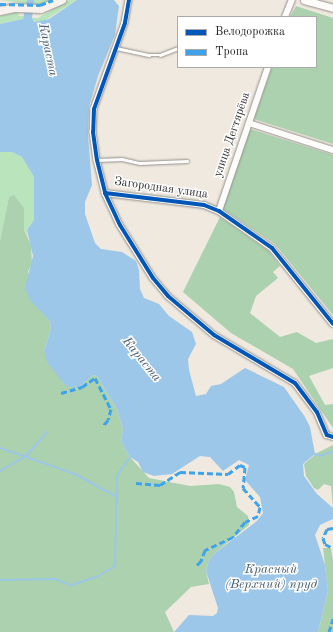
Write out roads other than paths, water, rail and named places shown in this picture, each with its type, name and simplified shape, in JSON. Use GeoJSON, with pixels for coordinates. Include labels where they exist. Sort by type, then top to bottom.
{"type":"FeatureCollection","features":[{"type":"Feature","properties":{"kind":"main road"},"geometry":{"type":"LineString","coordinates":[[0,12],[23,8],[49,7],[62,0]]}},
{"type":"Feature","properties":{"kind":"street"},"geometry":{"type":"LineString","coordinates":[[129,0],[125,23],[94,109],[93,132],[96,160],[105,193],[131,244],[168,296],[214,335],[295,383],[317,412],[327,435],[333,437]]}},
{"type":"Feature","properties":{"kind":"street"},"geometry":{"type":"LineString","coordinates":[[285,16],[292,0]]}},
{"type":"Feature","properties":{"kind":"street"},"geometry":{"type":"LineString","coordinates":[[304,0],[325,3],[333,8]]}},
{"type":"Feature","properties":{"kind":"street","name":"улица Дегтярёва"},"geometry":{"type":"LineString","coordinates":[[219,211],[268,68]]}},
{"type":"Feature","properties":{"kind":"street"},"geometry":{"type":"LineString","coordinates":[[249,122],[333,150]]}},
{"type":"Feature","properties":{"kind":"street","name":"Загородная улица"},"geometry":{"type":"LineString","coordinates":[[105,193],[204,205],[219,211],[272,248],[333,324]]}},
{"type":"Feature","properties":{"kind":"lane"},"geometry":{"type":"LineString","coordinates":[[116,47],[149,55],[160,55],[177,48]]}},
{"type":"Feature","properties":{"kind":"lane"},"geometry":{"type":"LineString","coordinates":[[96,160],[122,159],[140,163],[187,161]]}},
{"type":"Feature","properties":{"kind":"water","name":"Красный (Верхний) пруд"},"geometry":{"type":"Polygon","coordinates":[[[27,0],[34,0],[32,18],[34,22],[49,19],[77,0],[114,0],[119,6],[115,35],[98,76],[89,107],[88,135],[92,185],[85,202],[85,214],[95,243],[101,249],[122,252],[136,261],[139,270],[140,289],[144,298],[159,304],[169,316],[192,332],[196,344],[188,359],[189,370],[196,396],[206,394],[211,386],[221,384],[245,368],[284,387],[305,417],[310,427],[315,454],[303,464],[304,476],[317,494],[333,508],[333,519],[320,525],[315,535],[325,565],[328,591],[318,632],[174,632],[189,615],[213,616],[217,613],[218,608],[206,571],[209,560],[215,553],[257,521],[263,513],[260,497],[245,480],[249,465],[239,460],[223,471],[210,457],[200,456],[172,474],[154,476],[143,472],[138,462],[130,457],[121,442],[123,429],[117,409],[97,376],[93,375],[81,386],[72,388],[65,385],[47,362],[44,351],[51,329],[50,321],[30,300],[25,288],[33,256],[27,230],[34,220],[34,177],[22,157],[12,152],[0,152],[0,24],[23,19],[27,0]]]}},
{"type":"Feature","properties":{"kind":"waterway"},"geometry":{"type":"LineString","coordinates":[[0,471],[26,456],[47,432]]}},
{"type":"Feature","properties":{"kind":"waterway"},"geometry":{"type":"LineString","coordinates":[[0,448],[75,474],[117,497]]}},
{"type":"Feature","properties":{"kind":"waterway"},"geometry":{"type":"LineString","coordinates":[[315,454],[321,456],[333,451]]}},
{"type":"Feature","properties":{"kind":"waterway"},"geometry":{"type":"LineString","coordinates":[[0,580],[55,579],[71,585],[96,577],[115,566],[117,475],[130,457]]}},
{"type":"Feature","properties":{"kind":"water label","name":"Караста"},"geometry":{"type":"Point","coordinates":[47,50]}},
{"type":"Feature","properties":{"kind":"water label","name":"Караста"},"geometry":{"type":"Point","coordinates":[141,360]}}]}
